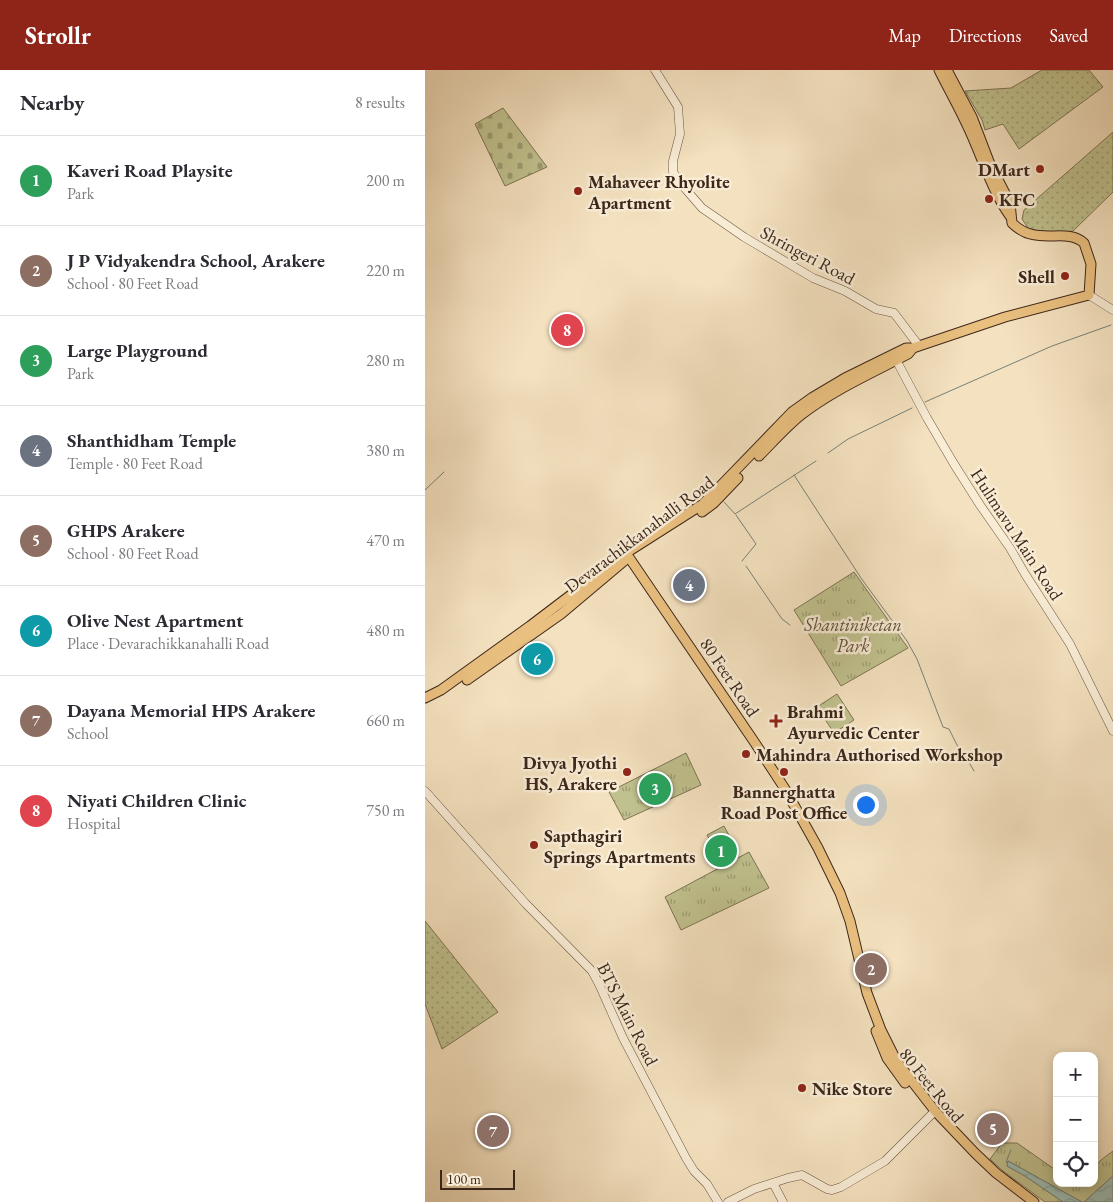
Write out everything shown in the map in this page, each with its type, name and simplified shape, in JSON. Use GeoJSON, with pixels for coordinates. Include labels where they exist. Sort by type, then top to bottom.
{"type":"FeatureCollection","features":[{"type":"Feature","properties":{"kind":"main road"},"geometry":{"type":"LineString","coordinates":[[939,70],[963,116],[987,173],[1011,216]]}},
{"type":"Feature","properties":{"kind":"main road"},"geometry":{"type":"LineString","coordinates":[[947,70],[972,118],[990,164],[1010,203],[1012,223],[1029,235],[1075,237],[1084,243],[1091,264],[1089,295]]}},
{"type":"Feature","properties":{"kind":"main road","name":"Devarachikkanahalli Road"},"geometry":{"type":"LineString","coordinates":[[425,698],[441,690],[703,504],[792,412],[839,382],[895,357],[908,354],[916,347],[1005,317],[1089,295]]}},
{"type":"Feature","properties":{"kind":"main road","name":"Devarachikkanahalli Road"},"geometry":{"type":"LineString","coordinates":[[425,704],[463,682],[561,614],[630,554]]}},
{"type":"Feature","properties":{"kind":"main road","name":"80 Feet Road"},"geometry":{"type":"LineString","coordinates":[[630,554],[649,580],[648,586],[785,789],[818,848],[831,876],[831,882],[849,932],[860,986],[876,1032],[895,1065],[933,1113],[989,1173],[1026,1202]]}},
{"type":"Feature","properties":{"kind":"main road","name":"80 Feet Road"},"geometry":{"type":"LineString","coordinates":[[933,1113],[996,1173],[1034,1202]]}},
{"type":"Feature","properties":{"kind":"street","name":"Shringeri Road"},"geometry":{"type":"LineString","coordinates":[[655,70],[679,107],[680,134],[673,161],[673,172],[703,208],[744,237],[813,278],[845,291],[876,309],[895,312],[916,347]]}},
{"type":"Feature","properties":{"kind":"street"},"geometry":{"type":"LineString","coordinates":[[1089,295],[1113,310]]}},
{"type":"Feature","properties":{"kind":"street","name":"Hulimavu Main Road"},"geometry":{"type":"LineString","coordinates":[[895,357],[954,464],[1010,548],[1070,644],[1113,731]]}},
{"type":"Feature","properties":{"kind":"street","name":"BTS Main Road"},"geometry":{"type":"LineString","coordinates":[[425,791],[526,904],[591,971],[599,984],[623,1038],[686,1158],[694,1171],[707,1184],[718,1202]]}},
{"type":"Feature","properties":{"kind":"street"},"geometry":{"type":"LineString","coordinates":[[729,1202],[754,1190],[801,1175],[832,1190],[885,1161],[933,1113]]}},
{"type":"Feature","properties":{"kind":"street"},"geometry":{"type":"LineString","coordinates":[[773,1183],[783,1202]]}},
{"type":"Feature","properties":{"kind":"green space"},"geometry":{"type":"Polygon","coordinates":[[[1042,70],[1089,70],[1103,87],[1019,149],[1003,124],[985,130],[982,120],[965,91],[1011,88],[1042,70]]]}},
{"type":"Feature","properties":{"kind":"green space"},"geometry":{"type":"Polygon","coordinates":[[[503,108],[547,167],[505,186],[475,124],[503,108]]]}},
{"type":"Feature","properties":{"kind":"green space"},"geometry":{"type":"Polygon","coordinates":[[[1113,132],[1113,192],[1073,231],[1047,234],[1028,228],[1022,219],[1024,210],[1113,132]]]}},
{"type":"Feature","properties":{"kind":"green space","name":"Shantiniketan Park"},"geometry":{"type":"Polygon","coordinates":[[[854,572],[908,648],[841,686],[794,610],[854,572]]]}},
{"type":"Feature","properties":{"kind":"green space"},"geometry":{"type":"Polygon","coordinates":[[[837,694],[854,720],[834,733],[817,707],[837,694]]]}},
{"type":"Feature","properties":{"kind":"green space"},"geometry":{"type":"Polygon","coordinates":[[[686,753],[701,785],[624,820],[609,792],[686,753]]]}},
{"type":"Feature","properties":{"kind":"green space"},"geometry":{"type":"Polygon","coordinates":[[[724,826],[732,841],[725,844],[731,854],[718,861],[707,835],[724,826]]]}},
{"type":"Feature","properties":{"kind":"green space"},"geometry":{"type":"Polygon","coordinates":[[[749,852],[769,888],[681,930],[665,897],[749,852]]]}},
{"type":"Feature","properties":{"kind":"green space"},"geometry":{"type":"Polygon","coordinates":[[[425,921],[498,1012],[442,1049],[425,1004],[425,921]]]}},
{"type":"Feature","properties":{"kind":"green space"},"geometry":{"type":"Polygon","coordinates":[[[1002,1143],[1017,1143],[1053,1168],[1053,1186],[1008,1161],[1007,1166],[1063,1202],[1045,1202],[990,1159],[1002,1143]]]}},
{"type":"Feature","properties":{"kind":"green space"},"geometry":{"type":"Polygon","coordinates":[[[1113,1151],[1113,1176],[1082,1202],[1055,1187],[1098,1187],[1098,1163],[1113,1151]]]}},
{"type":"Feature","properties":{"kind":"water"},"geometry":{"type":"Polygon","coordinates":[[[1008,1161],[1082,1202],[1063,1202],[1007,1166],[1008,1161]]]}},
{"type":"Feature","properties":{"kind":"water"},"geometry":{"type":"Polygon","coordinates":[[[1113,1176],[1113,1202],[1084,1202],[1113,1176]]]}},
{"type":"Feature","properties":{"kind":"waterway"},"geometry":{"type":"LineString","coordinates":[[925,402],[1052,346],[1111,325]]}},
{"type":"Feature","properties":{"kind":"waterway"},"geometry":{"type":"LineString","coordinates":[[828,453],[848,439],[912,408]]}},
{"type":"Feature","properties":{"kind":"waterway"},"geometry":{"type":"LineString","coordinates":[[724,502],[735,514],[816,461]]}},
{"type":"Feature","properties":{"kind":"waterway"},"geometry":{"type":"LineString","coordinates":[[425,490],[444,472]]}},
{"type":"Feature","properties":{"kind":"waterway"},"geometry":{"type":"LineString","coordinates":[[794,475],[861,578],[907,641],[917,659],[943,727],[949,729],[974,771]]}},
{"type":"Feature","properties":{"kind":"waterway"},"geometry":{"type":"LineString","coordinates":[[736,515],[756,544],[742,561]]}},
{"type":"Feature","properties":{"kind":"waterway"},"geometry":{"type":"LineString","coordinates":[[746,566],[782,619],[790,625]]}},
{"type":"Feature","properties":{"kind":"waterway"},"geometry":{"type":"LineString","coordinates":[[1007,1163],[1011,1150]]}},
{"type":"Feature","properties":{"kind":"place","name":"DMart"},"geometry":{"type":"Point","coordinates":[1040,169]}},
{"type":"Feature","properties":{"kind":"place","name":"Mahaveer Rhyolite Apartment"},"geometry":{"type":"Point","coordinates":[578,191]}},
{"type":"Feature","properties":{"kind":"place","name":"KFC"},"geometry":{"type":"Point","coordinates":[989,199]}},
{"type":"Feature","properties":{"kind":"place","name":"Shell"},"geometry":{"type":"Point","coordinates":[1065,276]}},
{"type":"Feature","properties":{"kind":"place","name":"Niyati Children Clinic"},"geometry":{"type":"Point","coordinates":[567,330]}},
{"type":"Feature","properties":{"kind":"place","name":"Shanthidham Temple"},"geometry":{"type":"Point","coordinates":[689,585]}},
{"type":"Feature","properties":{"kind":"place","name":"Olive Nest Apartment"},"geometry":{"type":"Point","coordinates":[537,659]}},
{"type":"Feature","properties":{"kind":"place","name":"Brahmi Ayurvedic Center"},"geometry":{"type":"Point","coordinates":[776,721]}},
{"type":"Feature","properties":{"kind":"place","name":"Mahindra Authorised Workshop"},"geometry":{"type":"Point","coordinates":[746,754]}},
{"type":"Feature","properties":{"kind":"place","name":"Divya Jyothi HS, Arakere"},"geometry":{"type":"Point","coordinates":[627,772]}},
{"type":"Feature","properties":{"kind":"place","name":"Bannerghatta Road Post Office"},"geometry":{"type":"Point","coordinates":[784,772]}},
{"type":"Feature","properties":{"kind":"place","name":"Large Playground"},"geometry":{"type":"Point","coordinates":[655,789]}},
{"type":"Feature","properties":{"kind":"place","name":"Sapthagiri Springs Apartments"},"geometry":{"type":"Point","coordinates":[534,845]}},
{"type":"Feature","properties":{"kind":"place","name":"Kaveri Road Playsite"},"geometry":{"type":"Point","coordinates":[721,851]}},
{"type":"Feature","properties":{"kind":"place","name":"J P Vidyakendra School, Arakere"},"geometry":{"type":"Point","coordinates":[871,969]}},
{"type":"Feature","properties":{"kind":"place","name":"Nike Store"},"geometry":{"type":"Point","coordinates":[802,1088]}},
{"type":"Feature","properties":{"kind":"place","name":"GHPS Arakere"},"geometry":{"type":"Point","coordinates":[993,1129]}},
{"type":"Feature","properties":{"kind":"place","name":"Dayana Memorial HPS Arakere"},"geometry":{"type":"Point","coordinates":[493,1131]}}]}
